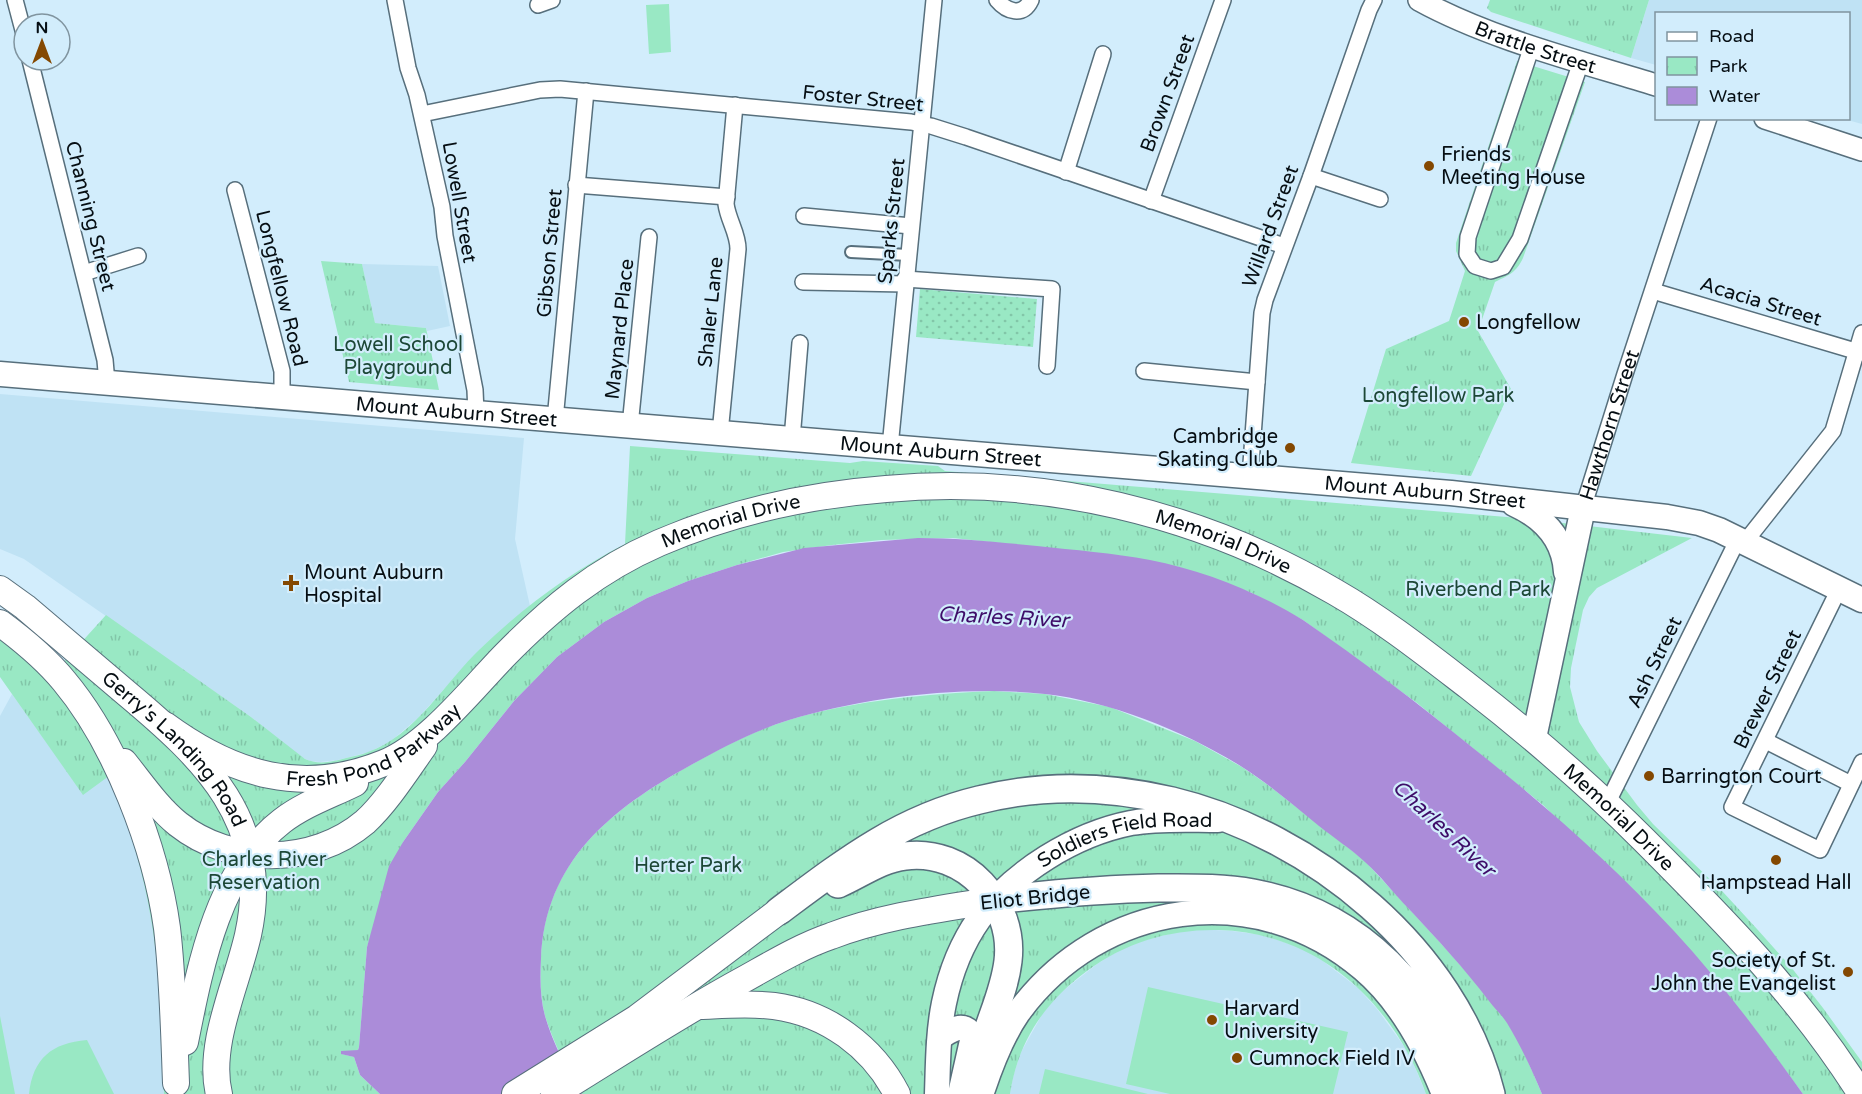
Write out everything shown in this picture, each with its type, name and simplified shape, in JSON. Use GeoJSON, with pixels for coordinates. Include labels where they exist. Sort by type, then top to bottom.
{"type":"FeatureCollection","features":[{"type":"Feature","properties":{"kind":"highway","name":"Memorial Drive"},"geometry":{"type":"LineString","coordinates":[[448,715],[539,622],[572,593],[605,571],[660,543],[730,518],[809,499],[897,488],[970,486],[1043,492],[1116,505],[1187,524],[1255,551],[1329,589],[1382,622],[1534,738],[1607,804],[1699,894],[1754,953],[1796,1002],[1861,1094]]}},
{"type":"Feature","properties":{"kind":"highway","name":"Gerry's Landing Road"},"geometry":{"type":"LineString","coordinates":[[0,589],[25,607],[165,725],[196,755],[218,783],[236,814],[249,854],[254,888],[251,920],[222,1028],[216,1063],[219,1094]]}},
{"type":"Feature","properties":{"kind":"highway","name":"Gerry's Landing Road"},"geometry":{"type":"LineString","coordinates":[[0,623],[30,647],[71,689],[110,754],[137,814],[150,850],[166,921],[177,1088]]}},
{"type":"Feature","properties":{"kind":"highway","name":"Fresh Pond Parkway"},"geometry":{"type":"LineString","coordinates":[[165,725],[189,742],[223,760],[257,773],[278,778],[316,780],[342,777],[396,758],[448,715]]}},
{"type":"Feature","properties":{"kind":"highway","name":"Fresh Pond Parkway"},"geometry":{"type":"LineString","coordinates":[[92,722],[160,807],[179,825],[212,844],[230,851],[276,855],[305,852],[328,844],[367,820],[448,715]]}},
{"type":"Feature","properties":{"kind":"highway"},"geometry":{"type":"LineString","coordinates":[[177,1088],[196,984],[206,949],[239,869],[266,834],[290,815],[359,781],[396,758]]}},
{"type":"Feature","properties":{"kind":"highway","name":"Eliot Bridge"},"geometry":{"type":"LineString","coordinates":[[554,1094],[646,1012],[851,858],[894,832],[951,808],[1004,795],[1069,789],[1121,792],[1173,801],[1232,821]]}},
{"type":"Feature","properties":{"kind":"highway","name":"Soldiers Field Road"},"geometry":{"type":"LineString","coordinates":[[1232,821],[1286,847],[1328,873],[1370,905],[1407,940],[1432,970],[1458,1010],[1478,1054],[1491,1094]]}},
{"type":"Feature","properties":{"kind":"highway"},"geometry":{"type":"LineString","coordinates":[[779,911],[856,876],[883,861],[908,855],[934,857],[957,865],[978,880],[995,900],[1008,930],[1008,960],[1004,982],[981,1052],[976,1094]]}},
{"type":"Feature","properties":{"kind":"highway","name":"Eliot Bridge"},"geometry":{"type":"LineString","coordinates":[[515,1094],[697,1006],[780,960],[828,937],[897,918],[995,900],[1094,891],[1168,888],[1215,889],[1264,895],[1287,901],[1314,911],[1362,939],[1404,979],[1422,1003],[1456,1065],[1467,1094]]}},
{"type":"Feature","properties":{"kind":"highway"},"geometry":{"type":"LineString","coordinates":[[697,1006],[772,1005],[820,1019],[846,1034],[864,1049],[881,1069],[897,1094]]}},
{"type":"Feature","properties":{"kind":"main road","name":"Brattle Street"},"geometry":{"type":"LineString","coordinates":[[1419,0],[1437,10],[1532,46],[1655,85]]}},
{"type":"Feature","properties":{"kind":"main road"},"geometry":{"type":"LineString","coordinates":[[1771,120],[1862,150]]}},
{"type":"Feature","properties":{"kind":"main road","name":"Mount Auburn Street"},"geometry":{"type":"LineString","coordinates":[[0,374],[1250,477],[1497,498],[1583,508],[1689,521],[1719,530],[1862,600]]}},
{"type":"Feature","properties":{"kind":"main road"},"geometry":{"type":"LineString","coordinates":[[1497,498],[1528,511],[1550,528],[1564,558],[1566,587]]}},
{"type":"Feature","properties":{"kind":"main road","name":"Hawthorn Street"},"geometry":{"type":"LineString","coordinates":[[1534,738],[1583,508]]}},
{"type":"Feature","properties":{"kind":"main road","name":"Soldiers Field Road"},"geometry":{"type":"LineString","coordinates":[[937,1094],[944,1004],[957,964],[975,925],[995,900],[1018,879],[1050,856],[1098,832],[1147,821],[1175,819],[1232,821]]}},
{"type":"Feature","properties":{"kind":"main road"},"geometry":{"type":"LineString","coordinates":[[981,1094],[1013,1021],[1039,989],[1070,959],[1099,940],[1135,924],[1173,915],[1215,912],[1249,915],[1289,925],[1320,940],[1354,961],[1371,976],[1395,1004],[1424,1049],[1444,1094]]}},
{"type":"Feature","properties":{"kind":"main road"},"geometry":{"type":"LineString","coordinates":[[940,1037],[960,1027],[969,1030],[973,1036],[960,1094]]}},
{"type":"Feature","properties":{"kind":"main road"},"geometry":{"type":"LineString","coordinates":[[208,1094],[212,1066],[222,1028]]}},
{"type":"Feature","properties":{"kind":"street","name":"Lowell Street"},"geometry":{"type":"LineString","coordinates":[[395,0],[410,77],[422,114],[442,207],[445,236],[475,390],[476,413]]}},
{"type":"Feature","properties":{"kind":"street","name":"Sparks Street"},"geometry":{"type":"LineString","coordinates":[[890,447],[934,0]]}},
{"type":"Feature","properties":{"kind":"street"},"geometry":{"type":"LineString","coordinates":[[997,0],[1007,10],[1018,11],[1025,9],[1031,0]]}},
{"type":"Feature","properties":{"kind":"street","name":"Brown Street"},"geometry":{"type":"LineString","coordinates":[[1151,201],[1223,0]]}},
{"type":"Feature","properties":{"kind":"street","name":"Willard Street"},"geometry":{"type":"LineString","coordinates":[[1250,477],[1264,306],[1374,0]]}},
{"type":"Feature","properties":{"kind":"street"},"geometry":{"type":"LineString","coordinates":[[1532,46],[1468,237],[1467,254],[1475,266],[1491,270],[1503,267],[1520,240],[1581,62]]}},
{"type":"Feature","properties":{"kind":"street"},"geometry":{"type":"LineString","coordinates":[[1066,172],[1103,54]]}},
{"type":"Feature","properties":{"kind":"street","name":"Channing Street"},"geometry":{"type":"LineString","coordinates":[[33,72],[105,360],[107,383]]}},
{"type":"Feature","properties":{"kind":"street","name":"Foster Street"},"geometry":{"type":"LineString","coordinates":[[422,114],[547,89],[735,105],[922,125],[966,137],[1284,246]]}},
{"type":"Feature","properties":{"kind":"street","name":"Gibson Street"},"geometry":{"type":"LineString","coordinates":[[555,420],[586,91]]}},
{"type":"Feature","properties":{"kind":"street","name":"Shaler Lane"},"geometry":{"type":"LineString","coordinates":[[720,433],[738,249],[727,208],[735,105]]}},
{"type":"Feature","properties":{"kind":"street","name":"Hawthorn Street"},"geometry":{"type":"LineString","coordinates":[[1583,508],[1708,120]]}},
{"type":"Feature","properties":{"kind":"street"},"geometry":{"type":"LineString","coordinates":[[1311,176],[1380,199]]}},
{"type":"Feature","properties":{"kind":"street"},"geometry":{"type":"LineString","coordinates":[[576,185],[727,197]]}},
{"type":"Feature","properties":{"kind":"street","name":"Longfellow Road"},"geometry":{"type":"LineString","coordinates":[[236,190],[282,371],[282,397]]}},
{"type":"Feature","properties":{"kind":"street"},"geometry":{"type":"LineString","coordinates":[[804,216],[911,226]]}},
{"type":"Feature","properties":{"kind":"street","name":"Maynard Place"},"geometry":{"type":"LineString","coordinates":[[630,426],[649,237]]}},
{"type":"Feature","properties":{"kind":"street"},"geometry":{"type":"LineString","coordinates":[[851,252],[908,255]]}},
{"type":"Feature","properties":{"kind":"street"},"geometry":{"type":"LineString","coordinates":[[84,273],[138,256]]}},
{"type":"Feature","properties":{"kind":"street"},"geometry":{"type":"LineString","coordinates":[[803,282],[905,282],[1052,289],[1047,366]]}},
{"type":"Feature","properties":{"kind":"street","name":"Acacia Street"},"geometry":{"type":"LineString","coordinates":[[1653,291],[1859,352]]}},
{"type":"Feature","properties":{"kind":"street","name":"Ash Street"},"geometry":{"type":"LineString","coordinates":[[1607,804],[1742,541],[1833,431],[1859,352],[1862,333]]}},
{"type":"Feature","properties":{"kind":"street"},"geometry":{"type":"LineString","coordinates":[[792,439],[800,343]]}},
{"type":"Feature","properties":{"kind":"street"},"geometry":{"type":"LineString","coordinates":[[1144,371],[1257,382]]}},
{"type":"Feature","properties":{"kind":"street","name":"Brewer Street"},"geometry":{"type":"LineString","coordinates":[[1839,589],[1732,807],[1820,850],[1851,784]]}},
{"type":"Feature","properties":{"kind":"street"},"geometry":{"type":"LineString","coordinates":[[1766,741],[1851,784],[1862,762]]}},
{"type":"Feature","properties":{"kind":"shaded area"},"geometry":{"type":"Polygon","coordinates":[[[1649,0],[1862,0],[1862,124],[1848,120],[1850,120],[1850,12],[1655,12],[1655,65],[1631,58],[1649,0]]]}},
{"type":"Feature","properties":{"kind":"shaded area"},"geometry":{"type":"Polygon","coordinates":[[[362,264],[438,266],[450,326],[427,331],[426,328],[375,323],[362,264]]]}},
{"type":"Feature","properties":{"kind":"shaded area","name":"Mount Auburn Hospital"},"geometry":{"type":"Polygon","coordinates":[[[0,394],[524,438],[515,539],[530,606],[481,648],[418,718],[391,741],[369,752],[338,760],[310,761],[301,757],[251,717],[24,559],[0,549],[0,394]]]}},
{"type":"Feature","properties":{"kind":"shaded area"},"geometry":{"type":"Polygon","coordinates":[[[12,694],[83,794],[109,775],[134,840],[153,927],[164,1094],[0,1094],[0,716],[12,694]]]}},
{"type":"Feature","properties":{"kind":"shaded area","name":"Harvard University"},"geometry":{"type":"Polygon","coordinates":[[[1198,929],[1262,935],[1299,947],[1323,961],[1358,988],[1377,1009],[1409,1053],[1426,1094],[1010,1094],[1020,1054],[1044,1011],[1059,994],[1097,964],[1120,950],[1142,941],[1198,929]]]}},
{"type":"Feature","properties":{"kind":"green space"},"geometry":{"type":"Polygon","coordinates":[[[1490,0],[1649,0],[1631,58],[1491,12],[1487,8],[1490,0]]]}},
{"type":"Feature","properties":{"kind":"green space"},"geometry":{"type":"Polygon","coordinates":[[[669,4],[671,52],[649,54],[646,5],[669,4]]]}},
{"type":"Feature","properties":{"kind":"green space","name":"Longfellow Park"},"geometry":{"type":"Polygon","coordinates":[[[1517,61],[1585,82],[1523,258],[1515,270],[1495,282],[1478,331],[1511,389],[1471,476],[1351,463],[1386,349],[1449,321],[1465,271],[1456,251],[1456,243],[1517,61]]]}},
{"type":"Feature","properties":{"kind":"green space","name":"Lowell School Playground"},"geometry":{"type":"Polygon","coordinates":[[[321,261],[362,264],[375,323],[426,328],[439,390],[349,382],[321,261]]]}},
{"type":"Feature","properties":{"kind":"green space"},"geometry":{"type":"Polygon","coordinates":[[[920,289],[1037,299],[1033,347],[916,337],[920,289]]]}},
{"type":"Feature","properties":{"kind":"green space","name":"Charles River Reservation"},"geometry":{"type":"Polygon","coordinates":[[[630,446],[850,463],[863,461],[938,466],[945,471],[1519,518],[1692,538],[1597,588],[1589,597],[1583,610],[1571,668],[1570,687],[1579,722],[1597,751],[1653,824],[1723,892],[1791,967],[1823,1008],[1862,1062],[1862,1094],[1803,1094],[1694,954],[1543,805],[1417,703],[1303,620],[1252,593],[1179,567],[1122,556],[953,538],[881,540],[783,552],[688,581],[647,598],[604,622],[557,657],[514,701],[438,792],[403,842],[367,947],[359,1047],[358,1050],[342,1054],[354,1057],[360,1075],[380,1094],[164,1094],[159,988],[152,925],[140,868],[123,812],[109,776],[83,795],[0,677],[0,632],[50,677],[106,615],[251,717],[305,759],[325,762],[363,754],[401,734],[481,648],[531,604],[567,578],[625,544],[630,446]]]}},
{"type":"Feature","properties":{"kind":"green space","name":"Herter Park"},"geometry":{"type":"Polygon","coordinates":[[[994,691],[1045,694],[1110,707],[1195,741],[1242,767],[1268,785],[1364,860],[1478,985],[1506,1020],[1523,1050],[1542,1094],[1426,1094],[1412,1061],[1394,1030],[1373,1003],[1348,979],[1320,959],[1289,944],[1255,934],[1201,930],[1166,935],[1133,945],[1102,961],[1072,983],[1046,1010],[1027,1040],[1014,1075],[1010,1094],[582,1094],[561,1056],[545,1016],[542,1002],[541,957],[545,923],[555,893],[569,866],[587,842],[609,820],[660,783],[689,766],[778,723],[817,712],[867,703],[918,696],[994,691]]]}},
{"type":"Feature","properties":{"kind":"green space","name":"Cumnock Field IV"},"geometry":{"type":"Polygon","coordinates":[[[1148,987],[1348,1032],[1333,1094],[1170,1094],[1126,1084],[1148,987]]]}},
{"type":"Feature","properties":{"kind":"green space"},"geometry":{"type":"Polygon","coordinates":[[[0,1016],[15,1094],[0,1094],[0,1016]]]}},
{"type":"Feature","properties":{"kind":"green space"},"geometry":{"type":"Polygon","coordinates":[[[87,1040],[114,1094],[29,1094],[35,1071],[46,1055],[64,1045],[87,1040]]]}},
{"type":"Feature","properties":{"kind":"green space"},"geometry":{"type":"Polygon","coordinates":[[[1045,1069],[1148,1094],[1039,1094],[1045,1069]]]}},
{"type":"Feature","properties":{"kind":"water","name":"Charles River"},"geometry":{"type":"Polygon","coordinates":[[[918,538],[1007,543],[1108,554],[1170,564],[1249,591],[1303,620],[1368,666],[1452,731],[1526,791],[1602,858],[1674,931],[1708,970],[1803,1094],[1542,1094],[1507,1023],[1440,943],[1365,862],[1260,779],[1217,752],[1170,729],[1095,703],[1045,694],[982,691],[882,699],[789,720],[763,729],[715,752],[662,782],[609,820],[569,866],[555,894],[545,924],[541,959],[542,1002],[548,1026],[582,1094],[380,1094],[360,1075],[354,1057],[341,1054],[341,1051],[358,1050],[359,1047],[367,947],[389,866],[438,792],[514,701],[557,657],[604,622],[647,598],[688,581],[737,565],[804,548],[918,538]]]}},
{"type":"Feature","properties":{"kind":"place","name":"Friends Meeting House"},"geometry":{"type":"Point","coordinates":[1429,166]}},
{"type":"Feature","properties":{"kind":"place","name":"Longfellow"},"geometry":{"type":"Point","coordinates":[1464,322]}},
{"type":"Feature","properties":{"kind":"place","name":"Cambridge Skating Club"},"geometry":{"type":"Point","coordinates":[1290,448]}},
{"type":"Feature","properties":{"kind":"place","name":"Mount Auburn Hospital"},"geometry":{"type":"Point","coordinates":[291,583]}},
{"type":"Feature","properties":{"kind":"place","name":"Barrington Court"},"geometry":{"type":"Point","coordinates":[1649,776]}},
{"type":"Feature","properties":{"kind":"place","name":"Hampstead Hall"},"geometry":{"type":"Point","coordinates":[1776,860]}},
{"type":"Feature","properties":{"kind":"place","name":"Society of St. John the Evangelist"},"geometry":{"type":"Point","coordinates":[1848,972]}},
{"type":"Feature","properties":{"kind":"place","name":"Harvard University"},"geometry":{"type":"Point","coordinates":[1212,1020]}},
{"type":"Feature","properties":{"kind":"place","name":"Cumnock Field IV"},"geometry":{"type":"Point","coordinates":[1237,1058]}},
{"type":"Feature","properties":{"kind":"park label","name":"Riverbend Park"},"geometry":{"type":"Point","coordinates":[1478,589]}}]}
